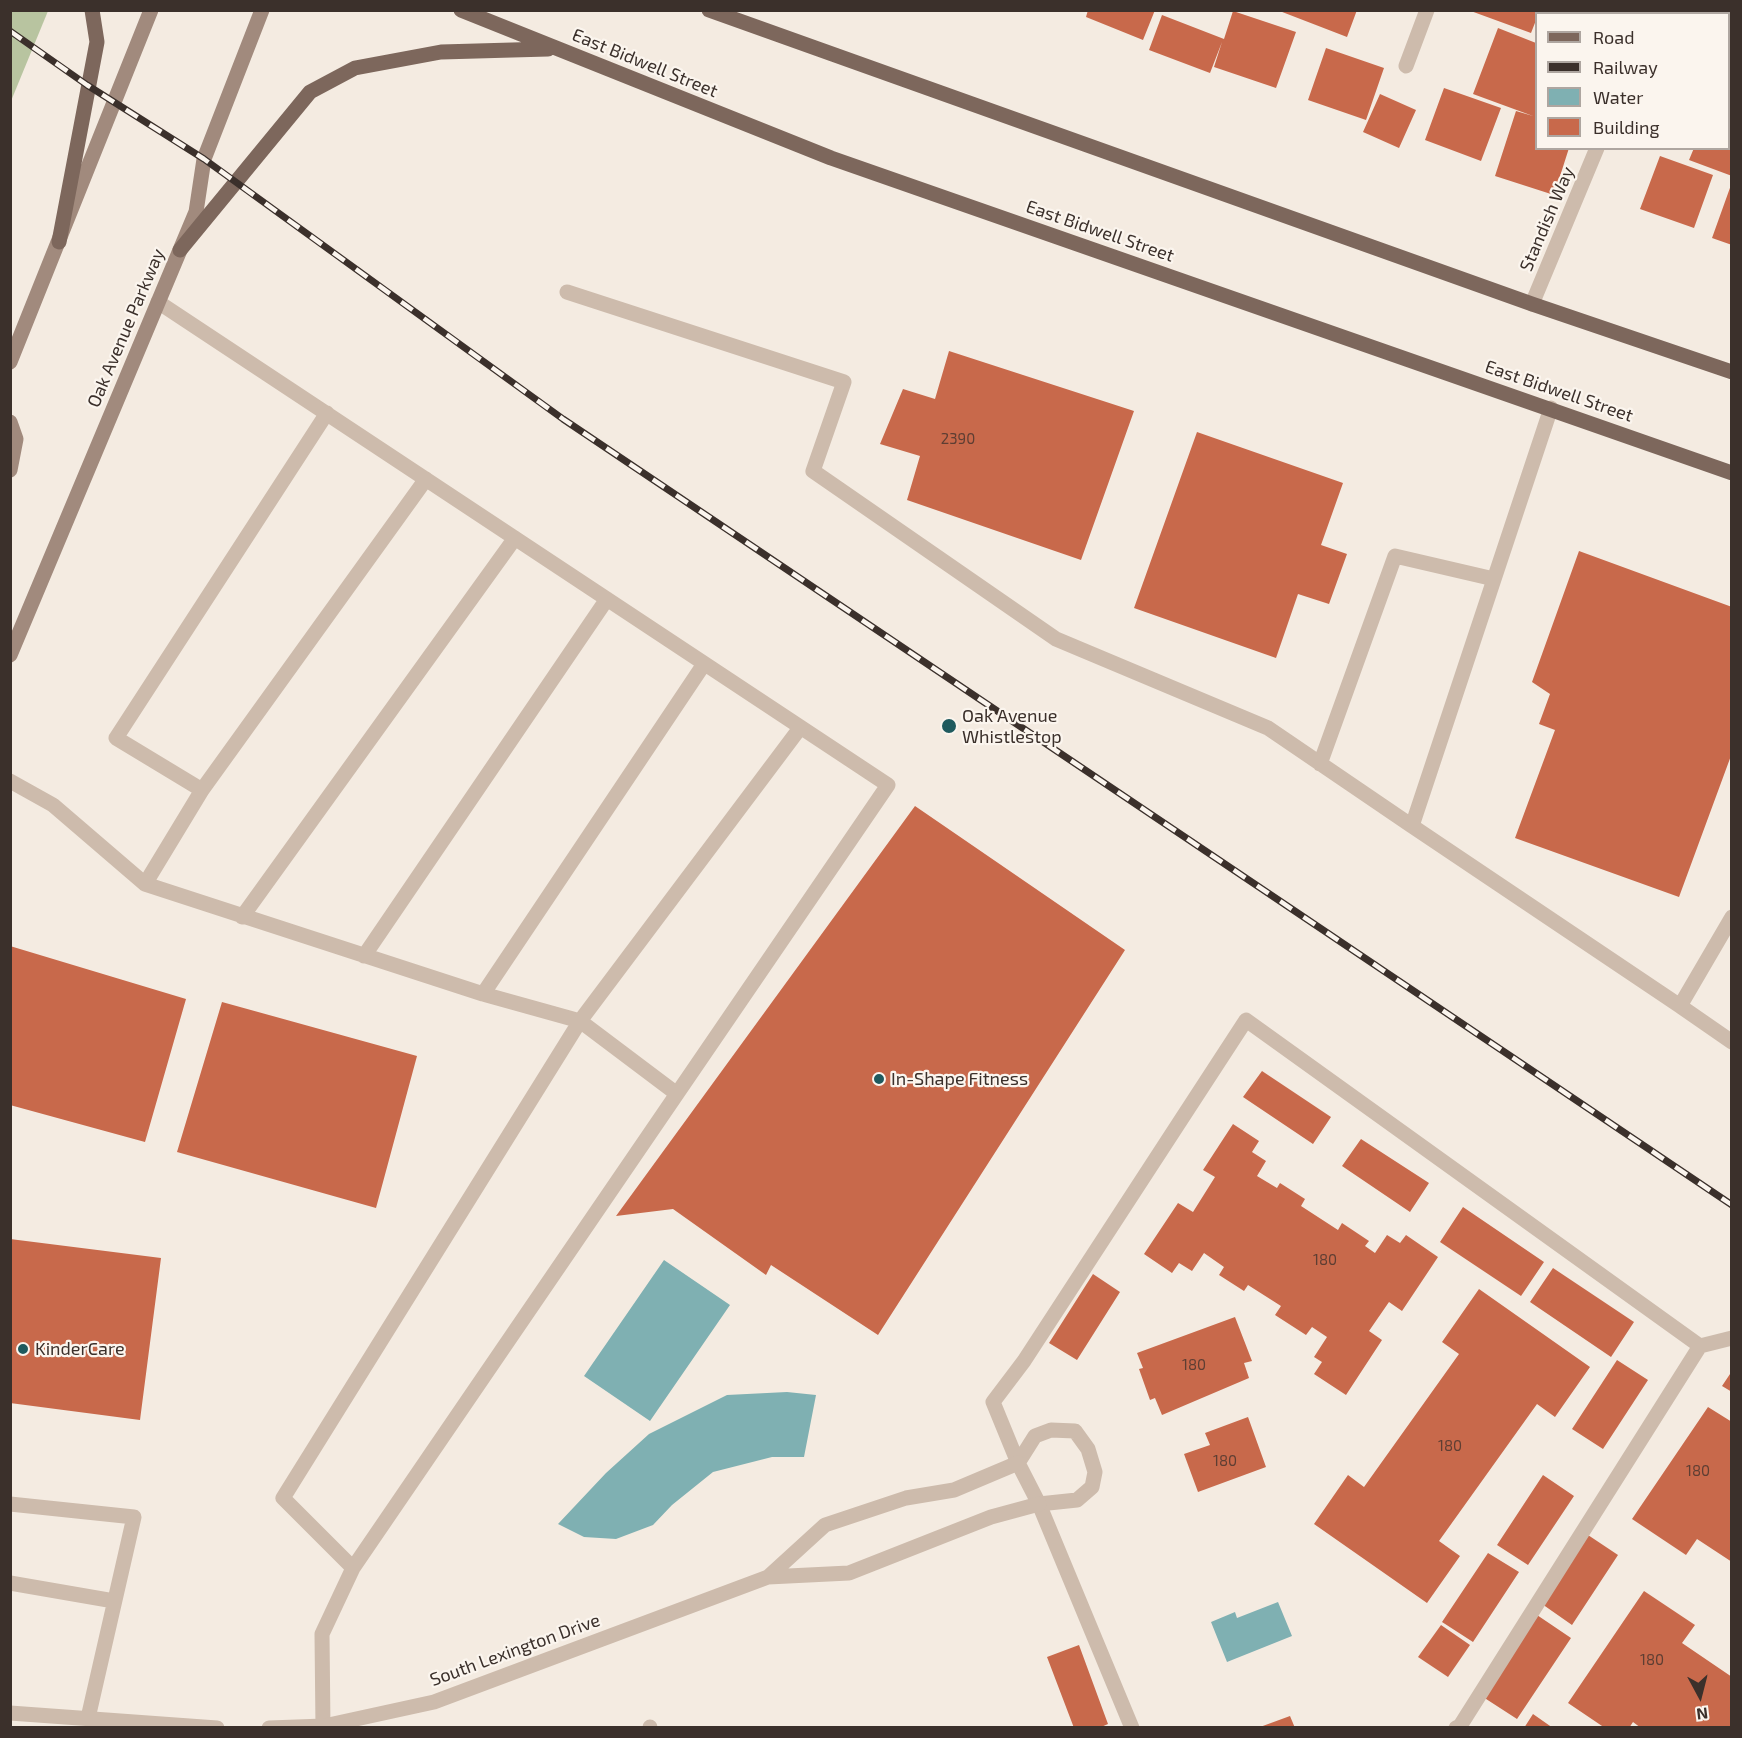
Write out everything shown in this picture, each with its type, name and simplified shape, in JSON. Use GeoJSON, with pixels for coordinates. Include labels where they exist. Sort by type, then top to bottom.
{"type":"FeatureCollection","features":[{"type":"Feature","properties":{"kind":"main road"},"geometry":{"type":"LineString","coordinates":[[59,242],[97,42],[92,10]]}},
{"type":"Feature","properties":{"kind":"main road"},"geometry":{"type":"LineString","coordinates":[[10,362],[151,10]]}},
{"type":"Feature","properties":{"kind":"main road","name":"Oak Avenue Parkway"},"geometry":{"type":"LineString","coordinates":[[10,655],[196,212],[204,159],[262,10]]}},
{"type":"Feature","properties":{"kind":"main road","name":"East Bidwell Street"},"geometry":{"type":"LineString","coordinates":[[461,10],[831,158],[1551,408],[1731,473]]}},
{"type":"Feature","properties":{"kind":"main road"},"geometry":{"type":"LineString","coordinates":[[710,10],[1533,304],[1731,372]]}},
{"type":"Feature","properties":{"kind":"main road"},"geometry":{"type":"LineString","coordinates":[[180,250],[310,92],[355,68],[441,52],[556,48]]}},
{"type":"Feature","properties":{"kind":"main road"},"geometry":{"type":"LineString","coordinates":[[10,422],[16,439],[10,470]]}},
{"type":"Feature","properties":{"kind":"street"},"geometry":{"type":"LineString","coordinates":[[1406,66],[1427,10]]}},
{"type":"Feature","properties":{"kind":"street","name":"Standish Way"},"geometry":{"type":"LineString","coordinates":[[1533,304],[1596,150]]}},
{"type":"Feature","properties":{"kind":"street"},"geometry":{"type":"LineString","coordinates":[[567,292],[844,382],[813,471],[1056,639],[1268,728],[1731,1042]]}},
{"type":"Feature","properties":{"kind":"street"},"geometry":{"type":"LineString","coordinates":[[158,302],[888,786],[353,1568],[322,1634],[324,1727]]}},
{"type":"Feature","properties":{"kind":"street"},"geometry":{"type":"LineString","coordinates":[[1412,826],[1551,408]]}},
{"type":"Feature","properties":{"kind":"street"},"geometry":{"type":"LineString","coordinates":[[202,790],[116,738],[327,413]]}},
{"type":"Feature","properties":{"kind":"street"},"geometry":{"type":"LineString","coordinates":[[145,884],[202,790],[426,479]]}},
{"type":"Feature","properties":{"kind":"street"},"geometry":{"type":"LineString","coordinates":[[242,917],[516,538]]}},
{"type":"Feature","properties":{"kind":"street"},"geometry":{"type":"LineString","coordinates":[[1320,764],[1395,556],[1494,579]]}},
{"type":"Feature","properties":{"kind":"street"},"geometry":{"type":"LineString","coordinates":[[364,956],[607,599]]}},
{"type":"Feature","properties":{"kind":"street"},"geometry":{"type":"LineString","coordinates":[[483,994],[704,664]]}},
{"type":"Feature","properties":{"kind":"street"},"geometry":{"type":"LineString","coordinates":[[353,1568],[283,1498],[580,1021],[800,728]]}},
{"type":"Feature","properties":{"kind":"street"},"geometry":{"type":"LineString","coordinates":[[10,781],[53,805],[145,884],[483,994],[580,1021],[677,1094]]}},
{"type":"Feature","properties":{"kind":"street"},"geometry":{"type":"LineString","coordinates":[[1680,1006],[1731,917]]}},
{"type":"Feature","properties":{"kind":"street"},"geometry":{"type":"LineString","coordinates":[[1132,1728],[1039,1504],[1018,1463],[993,1402],[1024,1361],[1246,1020],[1700,1346]]}},
{"type":"Feature","properties":{"kind":"street"},"geometry":{"type":"LineString","coordinates":[[1459,1727],[1700,1346],[1731,1338]]}},
{"type":"Feature","properties":{"kind":"street"},"geometry":{"type":"LineString","coordinates":[[1018,1463],[1035,1436],[1051,1430],[1075,1431],[1088,1449],[1095,1472],[1092,1486],[1077,1500],[1039,1504]]}},
{"type":"Feature","properties":{"kind":"street","name":"South Lexington Drive"},"geometry":{"type":"LineString","coordinates":[[768,1577],[825,1525],[906,1498],[954,1490],[1018,1463]]}},
{"type":"Feature","properties":{"kind":"street"},"geometry":{"type":"LineString","coordinates":[[10,1504],[134,1517],[88,1718]]}},
{"type":"Feature","properties":{"kind":"street","name":"South Lexington Drive"},"geometry":{"type":"LineString","coordinates":[[269,1728],[324,1727],[434,1702],[768,1577],[849,1573],[991,1517],[1039,1504]]}},
{"type":"Feature","properties":{"kind":"street"},"geometry":{"type":"LineString","coordinates":[[10,1583],[114,1601]]}},
{"type":"Feature","properties":{"kind":"street"},"geometry":{"type":"LineString","coordinates":[[10,1713],[218,1728]]}},
{"type":"Feature","properties":{"kind":"green space"},"geometry":{"type":"Polygon","coordinates":[[[10,11],[48,11],[11,101],[10,11]]]}},
{"type":"Feature","properties":{"kind":"water"},"geometry":{"type":"Polygon","coordinates":[[[664,1260],[730,1305],[650,1421],[584,1376],[664,1260]]]}},
{"type":"Feature","properties":{"kind":"water"},"geometry":{"type":"Polygon","coordinates":[[[787,1392],[816,1395],[804,1457],[772,1457],[713,1472],[672,1505],[653,1525],[616,1539],[584,1537],[558,1524],[606,1473],[649,1434],[727,1395],[787,1392]]]}},
{"type":"Feature","properties":{"kind":"water"},"geometry":{"type":"Polygon","coordinates":[[[1278,1602],[1292,1636],[1227,1662],[1211,1622],[1235,1612],[1237,1618],[1278,1602]]]}},
{"type":"Feature","properties":{"kind":"building"},"geometry":{"type":"Polygon","coordinates":[[[1088,10],[1155,10],[1143,40],[1086,17],[1088,10]]]}},
{"type":"Feature","properties":{"kind":"building"},"geometry":{"type":"Polygon","coordinates":[[[1277,10],[1357,10],[1347,37],[1277,10]]]}},
{"type":"Feature","properties":{"kind":"building"},"geometry":{"type":"Polygon","coordinates":[[[1468,10],[1540,10],[1535,12],[1535,23],[1531,33],[1468,10]]]}},
{"type":"Feature","properties":{"kind":"building"},"geometry":{"type":"Polygon","coordinates":[[[1562,10],[1630,10],[1630,12],[1562,12],[1562,10]]]}},
{"type":"Feature","properties":{"kind":"building"},"geometry":{"type":"Polygon","coordinates":[[[1233,11],[1296,32],[1276,88],[1214,67],[1222,42],[1210,73],[1149,50],[1162,15],[1224,39],[1233,11]]]}},
{"type":"Feature","properties":{"kind":"building"},"geometry":{"type":"Polygon","coordinates":[[[1498,28],[1535,43],[1535,150],[1568,150],[1554,195],[1495,176],[1516,111],[1533,116],[1473,94],[1498,28]]]}},
{"type":"Feature","properties":{"kind":"building"},"geometry":{"type":"Polygon","coordinates":[[[1730,32],[1732,32],[1732,98],[1730,98],[1730,32]]]}},
{"type":"Feature","properties":{"kind":"building"},"geometry":{"type":"Polygon","coordinates":[[[1326,48],[1384,68],[1366,120],[1308,100],[1326,48]]]}},
{"type":"Feature","properties":{"kind":"building"},"geometry":{"type":"Polygon","coordinates":[[[1444,88],[1501,108],[1481,161],[1425,140],[1444,88]]]}},
{"type":"Feature","properties":{"kind":"building"},"geometry":{"type":"Polygon","coordinates":[[[1380,94],[1416,110],[1399,148],[1363,132],[1380,94]]]}},
{"type":"Feature","properties":{"kind":"building"},"geometry":{"type":"Polygon","coordinates":[[[1730,104],[1732,105],[1732,176],[1689,160],[1693,150],[1730,150],[1730,104]]]}},
{"type":"Feature","properties":{"kind":"building"},"geometry":{"type":"Polygon","coordinates":[[[1660,156],[1713,175],[1694,228],[1640,209],[1660,156]]]}},
{"type":"Feature","properties":{"kind":"building"},"geometry":{"type":"Polygon","coordinates":[[[1732,185],[1732,245],[1712,238],[1732,185]]]}},
{"type":"Feature","properties":{"kind":"building"},"geometry":{"type":"Polygon","coordinates":[[[949,351],[1134,411],[1081,560],[907,500],[920,456],[880,444],[903,389],[935,399],[949,351]]]}},
{"type":"Feature","properties":{"kind":"building"},"geometry":{"type":"Polygon","coordinates":[[[1197,432],[1343,483],[1321,545],[1347,554],[1329,604],[1298,594],[1276,658],[1134,608],[1197,432]]]}},
{"type":"Feature","properties":{"kind":"building"},"geometry":{"type":"Polygon","coordinates":[[[1579,551],[1732,607],[1732,753],[1679,897],[1515,838],[1555,730],[1539,724],[1550,694],[1532,682],[1579,551]]]}},
{"type":"Feature","properties":{"kind":"building","name":"In-Shape Fitness"},"geometry":{"type":"Polygon","coordinates":[[[915,806],[1125,950],[878,1335],[771,1265],[766,1275],[673,1209],[616,1216],[915,806]]]}},
{"type":"Feature","properties":{"kind":"building"},"geometry":{"type":"Polygon","coordinates":[[[10,946],[186,999],[145,1142],[10,1105],[10,946]]]}},
{"type":"Feature","properties":{"kind":"building"},"geometry":{"type":"Polygon","coordinates":[[[222,1002],[417,1056],[376,1208],[177,1152],[222,1002]]]}},
{"type":"Feature","properties":{"kind":"building"},"geometry":{"type":"Polygon","coordinates":[[[1262,1071],[1331,1117],[1313,1144],[1243,1097],[1262,1071]]]}},
{"type":"Feature","properties":{"kind":"building"},"geometry":{"type":"Polygon","coordinates":[[[1233,1124],[1259,1141],[1252,1152],[1266,1161],[1257,1176],[1277,1188],[1280,1183],[1305,1199],[1301,1206],[1338,1230],[1342,1223],[1369,1241],[1365,1246],[1375,1253],[1387,1235],[1400,1243],[1406,1235],[1438,1257],[1402,1311],[1389,1302],[1369,1331],[1382,1340],[1346,1395],[1314,1374],[1322,1362],[1314,1357],[1327,1337],[1312,1327],[1306,1335],[1275,1315],[1281,1306],[1248,1285],[1244,1291],[1219,1275],[1224,1267],[1204,1253],[1192,1271],[1179,1263],[1172,1273],[1144,1254],[1178,1203],[1193,1212],[1215,1177],[1203,1170],[1233,1124]]]}},
{"type":"Feature","properties":{"kind":"building"},"geometry":{"type":"Polygon","coordinates":[[[1361,1139],[1429,1183],[1410,1212],[1342,1166],[1361,1139]]]}},
{"type":"Feature","properties":{"kind":"building"},"geometry":{"type":"Polygon","coordinates":[[[1463,1207],[1544,1262],[1521,1296],[1440,1242],[1463,1207]]]}},
{"type":"Feature","properties":{"kind":"building"},"geometry":{"type":"Polygon","coordinates":[[[10,1239],[161,1258],[140,1420],[10,1403],[10,1239]]]}},
{"type":"Feature","properties":{"kind":"building"},"geometry":{"type":"Polygon","coordinates":[[[1553,1268],[1634,1322],[1611,1357],[1530,1302],[1553,1268]]]}},
{"type":"Feature","properties":{"kind":"building"},"geometry":{"type":"Polygon","coordinates":[[[1093,1274],[1120,1292],[1077,1360],[1049,1343],[1093,1274]]]}},
{"type":"Feature","properties":{"kind":"building"},"geometry":{"type":"Polygon","coordinates":[[[1479,1289],[1590,1367],[1555,1417],[1537,1404],[1439,1541],[1460,1556],[1427,1603],[1314,1524],[1348,1475],[1364,1487],[1459,1354],[1442,1342],[1479,1289]]]}},
{"type":"Feature","properties":{"kind":"building"},"geometry":{"type":"Polygon","coordinates":[[[1235,1317],[1252,1361],[1244,1363],[1249,1378],[1162,1415],[1155,1398],[1150,1400],[1139,1369],[1143,1368],[1137,1353],[1235,1317]]]}},
{"type":"Feature","properties":{"kind":"building"},"geometry":{"type":"Polygon","coordinates":[[[1617,1360],[1648,1380],[1603,1449],[1572,1429],[1617,1360]]]}},
{"type":"Feature","properties":{"kind":"building"},"geometry":{"type":"Polygon","coordinates":[[[1732,1371],[1732,1392],[1722,1386],[1732,1371]]]}},
{"type":"Feature","properties":{"kind":"building"},"geometry":{"type":"Polygon","coordinates":[[[1708,1407],[1732,1422],[1732,1562],[1697,1539],[1686,1555],[1632,1519],[1708,1407]]]}},
{"type":"Feature","properties":{"kind":"building"},"geometry":{"type":"Polygon","coordinates":[[[1248,1417],[1266,1467],[1198,1492],[1184,1454],[1210,1445],[1205,1433],[1248,1417]]]}},
{"type":"Feature","properties":{"kind":"building"},"geometry":{"type":"Polygon","coordinates":[[[1543,1475],[1574,1496],[1528,1565],[1497,1545],[1543,1475]]]}},
{"type":"Feature","properties":{"kind":"building"},"geometry":{"type":"Polygon","coordinates":[[[1588,1535],[1618,1555],[1572,1625],[1542,1604],[1588,1535]]]}},
{"type":"Feature","properties":{"kind":"building"},"geometry":{"type":"Polygon","coordinates":[[[1488,1553],[1519,1572],[1473,1642],[1442,1622],[1488,1553]]]}},
{"type":"Feature","properties":{"kind":"building"},"geometry":{"type":"Polygon","coordinates":[[[1644,1591],[1695,1625],[1682,1643],[1732,1677],[1732,1728],[1641,1728],[1633,1722],[1629,1728],[1605,1728],[1568,1703],[1644,1591]]]}},
{"type":"Feature","properties":{"kind":"building"},"geometry":{"type":"Polygon","coordinates":[[[1537,1615],[1571,1638],[1517,1719],[1483,1697],[1537,1615]]]}},
{"type":"Feature","properties":{"kind":"building"},"geometry":{"type":"Polygon","coordinates":[[[1441,1625],[1470,1645],[1448,1677],[1418,1657],[1441,1625]]]}},
{"type":"Feature","properties":{"kind":"building"},"geometry":{"type":"Polygon","coordinates":[[[1079,1645],[1108,1724],[1099,1728],[1074,1728],[1047,1657],[1079,1645]]]}},
{"type":"Feature","properties":{"kind":"building"},"geometry":{"type":"Polygon","coordinates":[[[1533,1714],[1553,1728],[1524,1728],[1533,1714]]]}},
{"type":"Feature","properties":{"kind":"building"},"geometry":{"type":"Polygon","coordinates":[[[1290,1716],[1295,1728],[1260,1728],[1260,1727],[1290,1716]]]}},
{"type":"Feature","properties":{"kind":"railway"},"geometry":{"type":"LineString","coordinates":[[10,31],[87,85],[204,159],[563,419],[1732,1205]]}},
{"type":"Feature","properties":{"kind":"place","name":"Oak Avenue Whistlestop"},"geometry":{"type":"Point","coordinates":[949,726]}},
{"type":"Feature","properties":{"kind":"place","name":"In-Shape Fitness"},"geometry":{"type":"Point","coordinates":[879,1079]}},
{"type":"Feature","properties":{"kind":"place","name":"KinderCare"},"geometry":{"type":"Point","coordinates":[23,1349]}}]}
